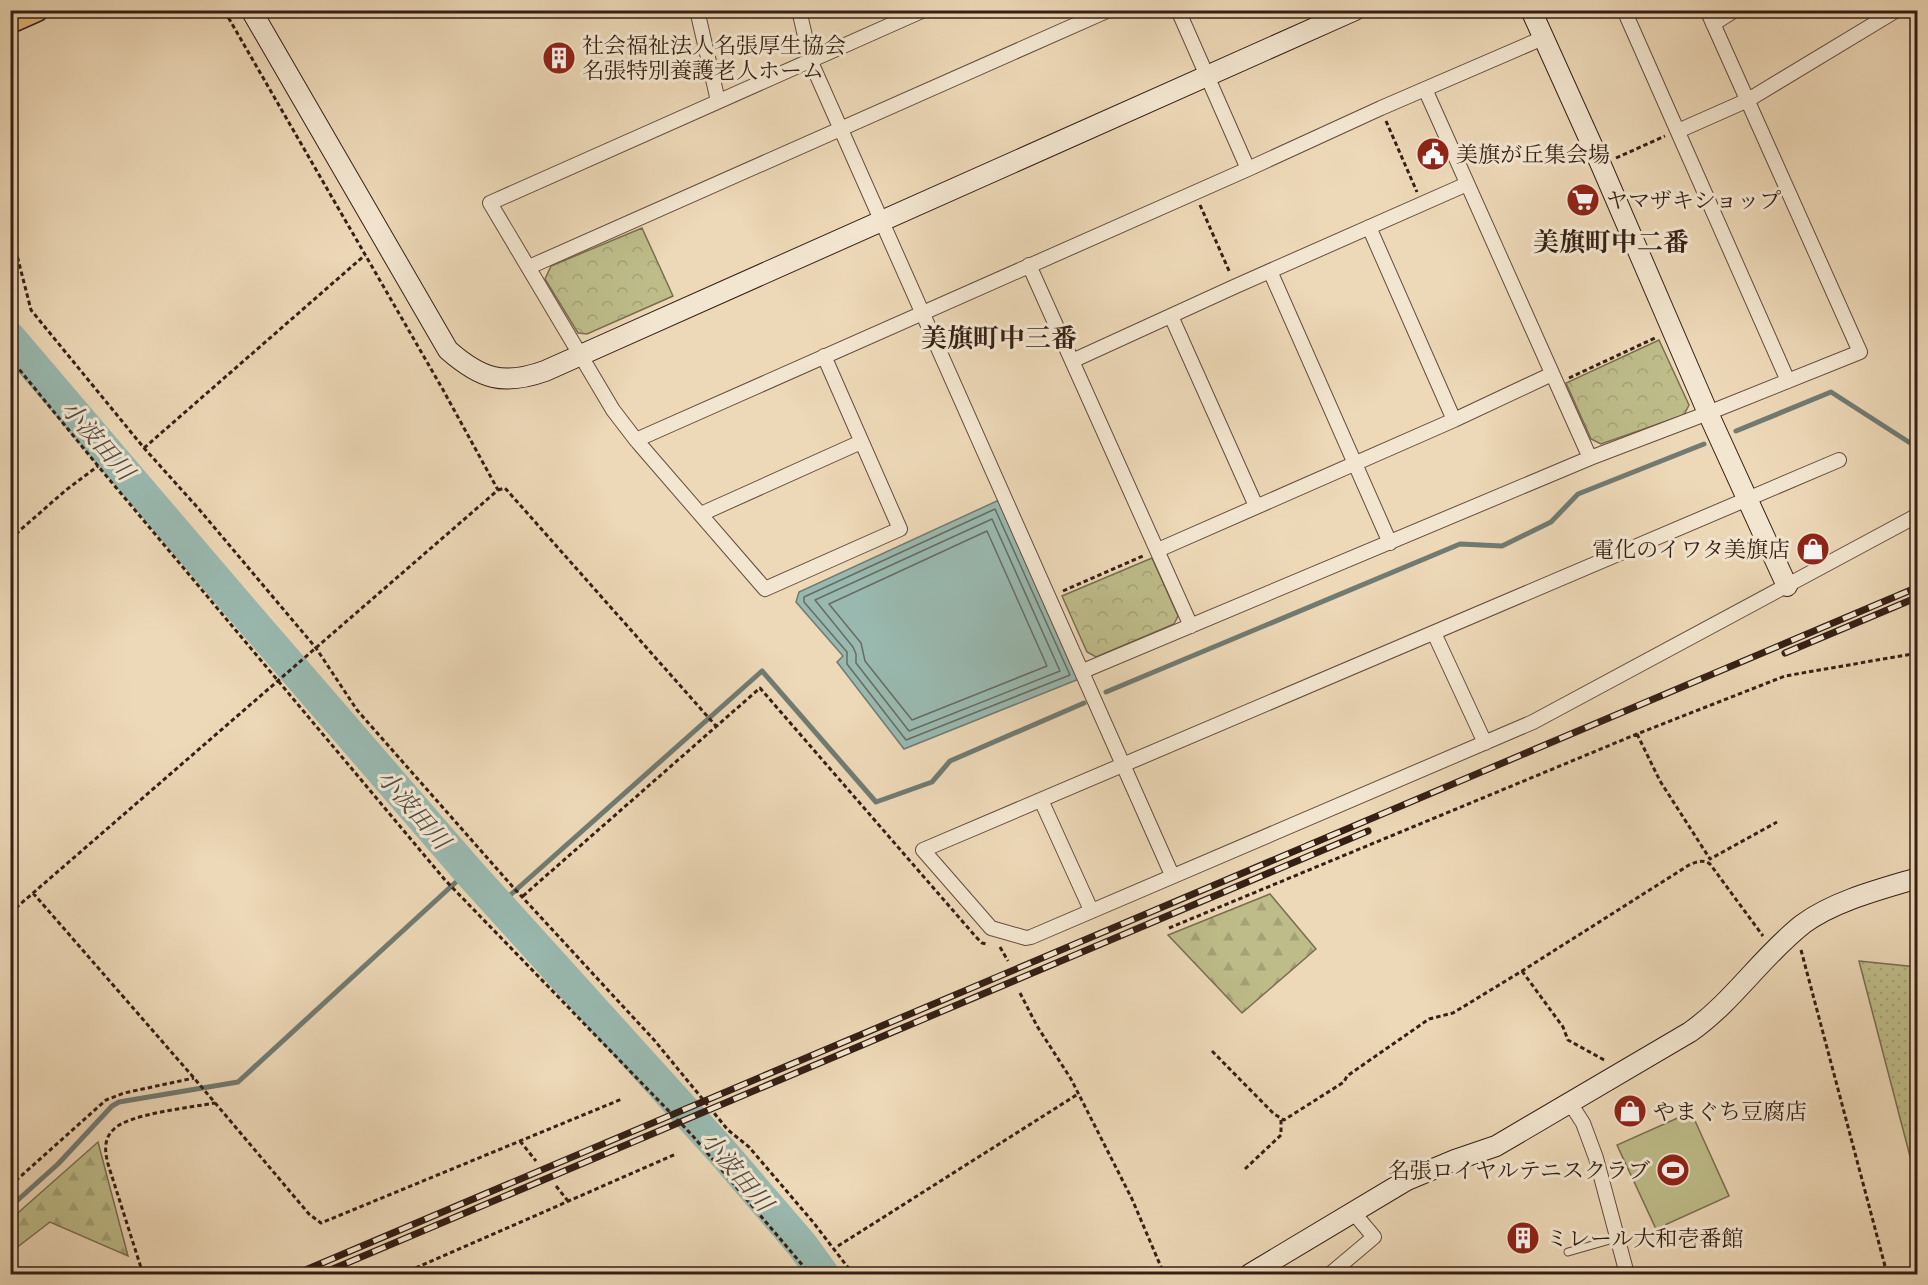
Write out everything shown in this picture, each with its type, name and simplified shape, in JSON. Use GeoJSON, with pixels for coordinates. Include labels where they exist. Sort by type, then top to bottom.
{"type":"FeatureCollection","features":[{"type":"Feature","properties":{"kind":"main road"},"geometry":{"type":"LineString","coordinates":[[10,22],[38,10]]}},
{"type":"Feature","properties":{"kind":"street"},"geometry":{"type":"LineString","coordinates":[[251,10],[448,350],[481,374],[498,379],[530,376],[580,355],[1355,10]]}},
{"type":"Feature","properties":{"kind":"street"},"geometry":{"type":"LineString","coordinates":[[697,10],[718,101]]}},
{"type":"Feature","properties":{"kind":"street"},"geometry":{"type":"LineString","coordinates":[[799,10],[811,62],[1172,875]]}},
{"type":"Feature","properties":{"kind":"street"},"geometry":{"type":"LineString","coordinates":[[824,356],[900,529],[765,589],[636,440],[613,410],[490,203],[924,10]]}},
{"type":"Feature","properties":{"kind":"street"},"geometry":{"type":"LineString","coordinates":[[529,267],[1109,10]]}},
{"type":"Feature","properties":{"kind":"street"},"geometry":{"type":"LineString","coordinates":[[1178,10],[1248,169]]}},
{"type":"Feature","properties":{"kind":"street"},"geometry":{"type":"LineString","coordinates":[[1531,10],[1786,586]]}},
{"type":"Feature","properties":{"kind":"street"},"geometry":{"type":"LineString","coordinates":[[1624,10],[1788,381]]}},
{"type":"Feature","properties":{"kind":"street"},"geometry":{"type":"LineString","coordinates":[[1083,671],[1590,458],[1860,352],[1707,10]]}},
{"type":"Feature","properties":{"kind":"street"},"geometry":{"type":"LineString","coordinates":[[1713,24],[1735,10]]}},
{"type":"Feature","properties":{"kind":"street"},"geometry":{"type":"LineString","coordinates":[[1678,130],[1748,100],[1897,10]]}},
{"type":"Feature","properties":{"kind":"street"},"geometry":{"type":"LineString","coordinates":[[636,440],[1543,38]]}},
{"type":"Feature","properties":{"kind":"street"},"geometry":{"type":"LineString","coordinates":[[1425,89],[1590,458]]}},
{"type":"Feature","properties":{"kind":"street"},"geometry":{"type":"LineString","coordinates":[[1072,361],[1467,184]]}},
{"type":"Feature","properties":{"kind":"street"},"geometry":{"type":"LineString","coordinates":[[1368,227],[1454,420]]}},
{"type":"Feature","properties":{"kind":"street"},"geometry":{"type":"LineString","coordinates":[[1029,265],[1191,626]]}},
{"type":"Feature","properties":{"kind":"street"},"geometry":{"type":"LineString","coordinates":[[1270,271],[1390,543]]}},
{"type":"Feature","properties":{"kind":"street"},"geometry":{"type":"LineString","coordinates":[[1171,316],[1257,506]]}},
{"type":"Feature","properties":{"kind":"street"},"geometry":{"type":"LineString","coordinates":[[1158,550],[1454,420],[1554,379]]}},
{"type":"Feature","properties":{"kind":"street"},"geometry":{"type":"LineString","coordinates":[[701,514],[861,442]]}},
{"type":"Feature","properties":{"kind":"street"},"geometry":{"type":"LineString","coordinates":[[1839,460],[923,850],[991,928],[1026,938],[1533,722],[1917,515]]}},
{"type":"Feature","properties":{"kind":"street"},"geometry":{"type":"LineString","coordinates":[[1434,633],[1485,743]]}},
{"type":"Feature","properties":{"kind":"street"},"geometry":{"type":"LineString","coordinates":[[1041,800],[1091,910]]}},
{"type":"Feature","properties":{"kind":"street"},"geometry":{"type":"LineString","coordinates":[[1250,1275],[1407,1180],[1496,1146],[1618,1076],[1708,1020],[1804,924],[1850,901],[1917,878]]}},
{"type":"Feature","properties":{"kind":"street"},"geometry":{"type":"LineString","coordinates":[[1570,1103],[1583,1123],[1596,1158],[1627,1275]]}},
{"type":"Feature","properties":{"kind":"street"},"geometry":{"type":"LineString","coordinates":[[1330,1275],[1374,1237],[1353,1212]]}},
{"type":"Feature","properties":{"kind":"lane"},"geometry":{"type":"LineString","coordinates":[[1568,1252],[1617,1238]]}},
{"type":"Feature","properties":{"kind":"path"},"geometry":{"type":"LineString","coordinates":[[224,10],[498,490]]}},
{"type":"Feature","properties":{"kind":"path"},"geometry":{"type":"LineString","coordinates":[[1381,108],[1422,204]]}},
{"type":"Feature","properties":{"kind":"path"},"geometry":{"type":"LineString","coordinates":[[1601,165],[1678,130]]}},
{"type":"Feature","properties":{"kind":"path"},"geometry":{"type":"LineString","coordinates":[[1194,192],[1236,286]]}},
{"type":"Feature","properties":{"kind":"path"},"geometry":{"type":"LineString","coordinates":[[10,228],[31,310],[144,448],[198,508],[316,648],[357,710],[512,886],[655,1041],[728,1130],[749,1147],[813,1222],[853,1275]]}},
{"type":"Feature","properties":{"kind":"path"},"geometry":{"type":"LineString","coordinates":[[144,448],[365,255]]}},
{"type":"Feature","properties":{"kind":"path"},"geometry":{"type":"LineString","coordinates":[[1554,379],[1660,336]]}},
{"type":"Feature","properties":{"kind":"path"},"geometry":{"type":"LineString","coordinates":[[10,358],[456,893],[692,1135],[810,1275]]}},
{"type":"Feature","properties":{"kind":"path"},"geometry":{"type":"LineString","coordinates":[[10,539],[98,465]]}},
{"type":"Feature","properties":{"kind":"path"},"geometry":{"type":"LineString","coordinates":[[10,913],[498,490],[505,488],[716,726]]}},
{"type":"Feature","properties":{"kind":"path"},"geometry":{"type":"LineString","coordinates":[[1058,593],[1158,550]]}},
{"type":"Feature","properties":{"kind":"path"},"geometry":{"type":"LineString","coordinates":[[1169,928],[1637,734],[1785,676],[1912,654]]}},
{"type":"Feature","properties":{"kind":"path"},"geometry":{"type":"LineString","coordinates":[[521,894],[760,688],[976,937],[982,943],[999,947],[1008,961]]}},
{"type":"Feature","properties":{"kind":"path"},"geometry":{"type":"LineString","coordinates":[[1637,734],[1660,782],[1709,861],[1775,951]]}},
{"type":"Feature","properties":{"kind":"path"},"geometry":{"type":"LineString","coordinates":[[1281,1119],[1284,1120],[1344,1082],[1347,1076],[1428,1019],[1452,1012],[1522,971],[1689,865],[1699,861],[1709,861],[1777,822]]}},
{"type":"Feature","properties":{"kind":"path"},"geometry":{"type":"LineString","coordinates":[[33,893],[309,1214],[321,1223],[622,1099]]}},
{"type":"Feature","properties":{"kind":"path"},"geometry":{"type":"LineString","coordinates":[[1804,924],[1802,956],[1881,1255],[1887,1273],[1890,1275]]}},
{"type":"Feature","properties":{"kind":"path"},"geometry":{"type":"LineString","coordinates":[[1522,971],[1563,1027],[1568,1040],[1608,1062],[1618,1076]]}},
{"type":"Feature","properties":{"kind":"path"},"geometry":{"type":"LineString","coordinates":[[1020,993],[1037,1026],[1071,1079],[1132,1199],[1164,1275]]}},
{"type":"Feature","properties":{"kind":"path"},"geometry":{"type":"LineString","coordinates":[[1212,1050],[1281,1119],[1281,1135],[1245,1169]]}},
{"type":"Feature","properties":{"kind":"path"},"geometry":{"type":"LineString","coordinates":[[10,1186],[106,1100],[124,1093],[194,1078]]}},
{"type":"Feature","properties":{"kind":"path"},"geometry":{"type":"LineString","coordinates":[[838,1246],[1078,1094]]}},
{"type":"Feature","properties":{"kind":"path"},"geometry":{"type":"LineString","coordinates":[[143,1275],[108,1164],[105,1152],[108,1137],[113,1129],[130,1119],[215,1103]]}},
{"type":"Feature","properties":{"kind":"path"},"geometry":{"type":"LineString","coordinates":[[520,1141],[536,1161]]}},
{"type":"Feature","properties":{"kind":"path"},"geometry":{"type":"LineString","coordinates":[[402,1275],[676,1154]]}},
{"type":"Feature","properties":{"kind":"path"},"geometry":{"type":"LineString","coordinates":[[556,1186],[568,1201]]}},
{"type":"Feature","properties":{"kind":"path"},"geometry":{"type":"LineString","coordinates":[[419,1268],[422,1275]]}},
{"type":"Feature","properties":{"kind":"green space"},"geometry":{"type":"Polygon","coordinates":[[[642,228],[673,296],[587,334],[578,333],[545,279],[551,266],[642,228]]]}},
{"type":"Feature","properties":{"kind":"green space"},"geometry":{"type":"Polygon","coordinates":[[[1659,340],[1689,405],[1684,415],[1601,444],[1591,439],[1566,383],[1659,340]]]}},
{"type":"Feature","properties":{"kind":"green space"},"geometry":{"type":"Polygon","coordinates":[[[1152,558],[1178,616],[1174,624],[1096,657],[1087,652],[1062,596],[1152,558]]]}},
{"type":"Feature","properties":{"kind":"green space"},"geometry":{"type":"Polygon","coordinates":[[[1270,894],[1316,949],[1242,1013],[1168,935],[1270,894]]]}},
{"type":"Feature","properties":{"kind":"green space"},"geometry":{"type":"Polygon","coordinates":[[[1859,961],[1917,967],[1917,1183],[1859,961]]]}},
{"type":"Feature","properties":{"kind":"green space","name":"名張ロイヤルテニスクラブ"},"geometry":{"type":"Polygon","coordinates":[[[1691,1112],[1729,1196],[1656,1229],[1617,1145],[1691,1112]]]}},
{"type":"Feature","properties":{"kind":"green space"},"geometry":{"type":"Polygon","coordinates":[[[98,1142],[128,1256],[50,1222],[11,1252],[11,1219],[98,1142]]]}},
{"type":"Feature","properties":{"kind":"water"},"geometry":{"type":"Polygon","coordinates":[[[999,500],[1079,679],[904,749],[837,662],[843,656],[796,602],[799,592],[999,500]]]}},
{"type":"Feature","properties":{"kind":"waterway","name":"小波田川"},"geometry":{"type":"LineString","coordinates":[[10,338],[468,871],[724,1154],[802,1245],[823,1274]]}},
{"type":"Feature","properties":{"kind":"waterway"},"geometry":{"type":"LineString","coordinates":[[1736,431],[1831,392],[1918,448]]}},
{"type":"Feature","properties":{"kind":"waterway"},"geometry":{"type":"LineString","coordinates":[[1106,692],[1460,544],[1502,546],[1551,522],[1578,494],[1704,444]]}},
{"type":"Feature","properties":{"kind":"waterway"},"geometry":{"type":"LineString","coordinates":[[499,905],[762,671],[876,802],[932,782],[950,761],[1084,703]]}},
{"type":"Feature","properties":{"kind":"waterway"},"geometry":{"type":"LineString","coordinates":[[10,1207],[58,1164],[112,1106],[119,1102],[238,1082],[468,871]]}},
{"type":"Feature","properties":{"kind":"railway"},"geometry":{"type":"LineString","coordinates":[[296,1274],[1918,587]]}},
{"type":"Feature","properties":{"kind":"railway"},"geometry":{"type":"LineString","coordinates":[[1785,653],[1918,597]]}},
{"type":"Feature","properties":{"kind":"railway"},"geometry":{"type":"LineString","coordinates":[[321,1274],[1368,831]]}},
{"type":"Feature","properties":{"kind":"place","name":"社会福祉法人名張厚生協会 名張特別養護老人ホーム"},"geometry":{"type":"Point","coordinates":[559,58]}},
{"type":"Feature","properties":{"kind":"place","name":"美旗が丘集会場"},"geometry":{"type":"Point","coordinates":[1433,154]}},
{"type":"Feature","properties":{"kind":"place","name":"ヤマザキショップ"},"geometry":{"type":"Point","coordinates":[1583,200]}},
{"type":"Feature","properties":{"kind":"place","name":"電化のイワタ美旗店"},"geometry":{"type":"Point","coordinates":[1813,549]}},
{"type":"Feature","properties":{"kind":"place","name":"やまぐち豆腐店"},"geometry":{"type":"Point","coordinates":[1630,1111]}},
{"type":"Feature","properties":{"kind":"place","name":"名張ロイヤルテニスクラブ"},"geometry":{"type":"Point","coordinates":[1673,1170]}},
{"type":"Feature","properties":{"kind":"place","name":"ミレール大和壱番館"},"geometry":{"type":"Point","coordinates":[1523,1238]}},
{"type":"Feature","properties":{"kind":"district","name":"美旗町中二番"},"geometry":{"type":"Point","coordinates":[1611,242]}},
{"type":"Feature","properties":{"kind":"district","name":"美旗町中三番"},"geometry":{"type":"Point","coordinates":[999,338]}}]}
